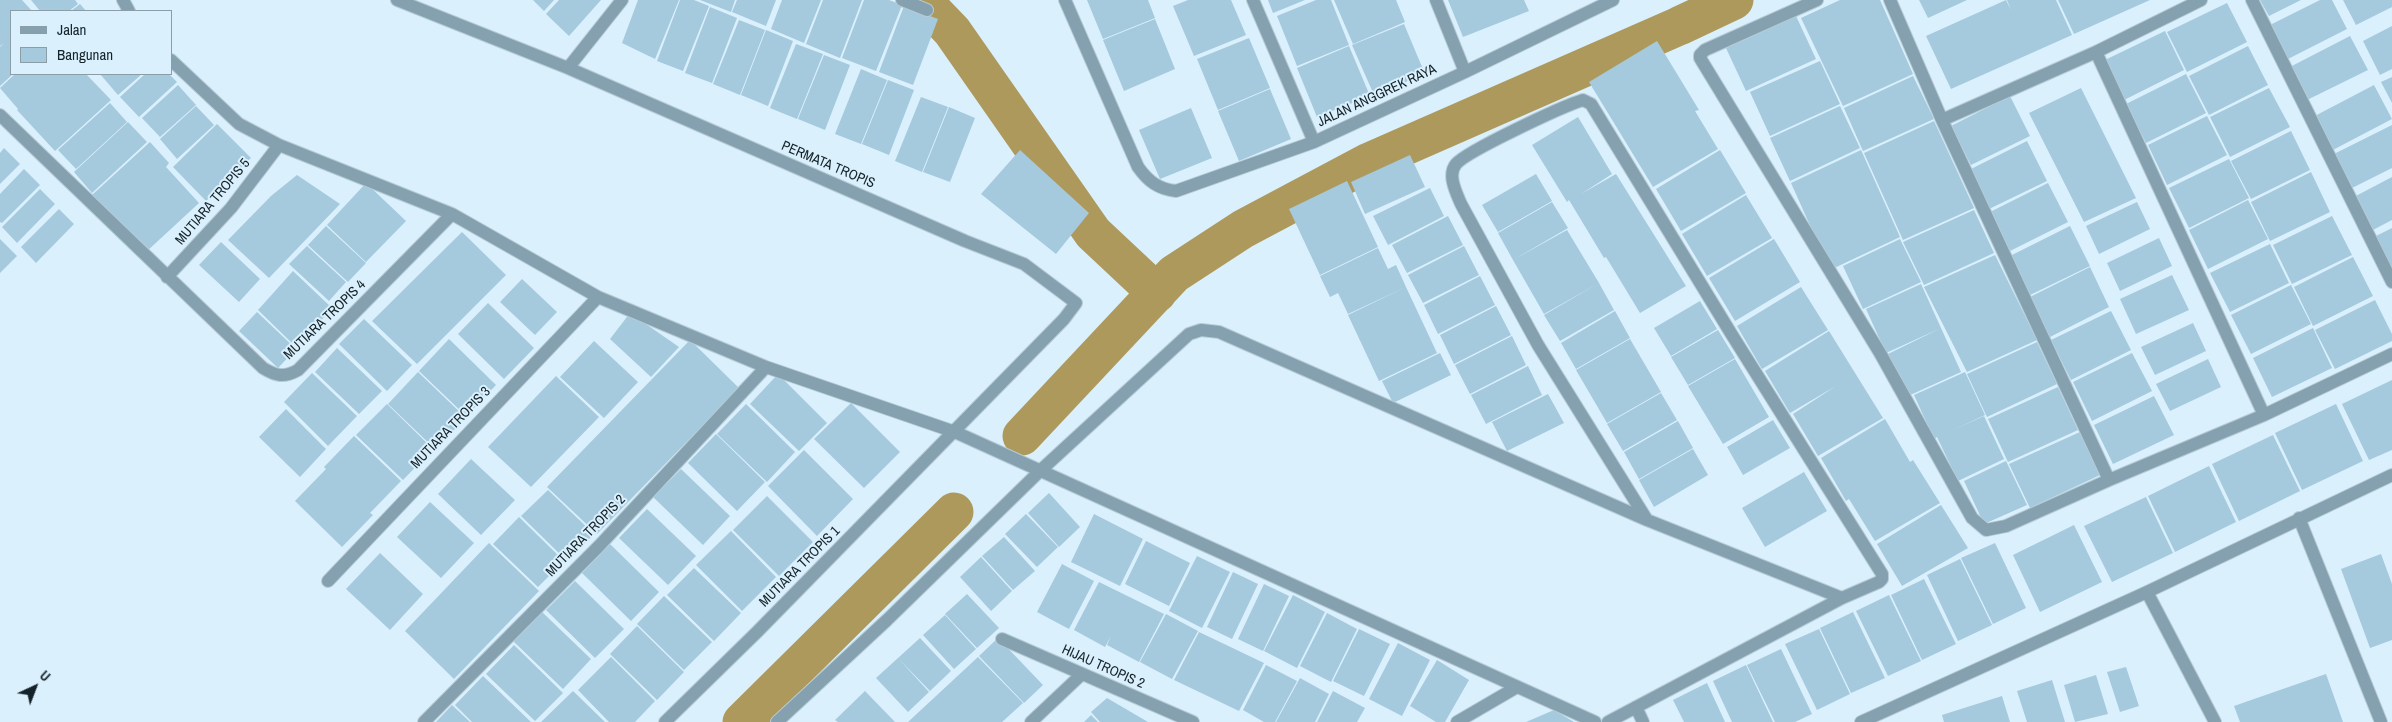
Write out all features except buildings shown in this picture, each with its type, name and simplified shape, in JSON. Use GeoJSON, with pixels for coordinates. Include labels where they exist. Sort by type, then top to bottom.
{"type":"FeatureCollection","features":[{"type":"Feature","properties":{"kind":"street"},"geometry":{"type":"LineString","coordinates":[[568,68],[622,0]]}},
{"type":"Feature","properties":{"kind":"street"},"geometry":{"type":"LineString","coordinates":[[902,0],[927,10]]}},
{"type":"Feature","properties":{"kind":"street","name":"JALAN ANGGREK RAYA"},"geometry":{"type":"LineString","coordinates":[[1065,0],[1130,153],[1147,179],[1163,189],[1176,191],[1314,142],[1465,72],[1613,0]]}},
{"type":"Feature","properties":{"kind":"street"},"geometry":{"type":"LineString","coordinates":[[1253,0],[1314,142]]}},
{"type":"Feature","properties":{"kind":"street"},"geometry":{"type":"LineString","coordinates":[[1436,0],[1465,72]]}},
{"type":"Feature","properties":{"kind":"street"},"geometry":{"type":"LineString","coordinates":[[1817,0],[1705,50],[1700,55],[1702,62],[1880,353],[1972,518],[1979,526],[1986,530],[2006,526],[2108,480],[2264,415],[2392,354]]}},
{"type":"Feature","properties":{"kind":"street"},"geometry":{"type":"LineString","coordinates":[[1890,0],[1942,120],[2108,480]]}},
{"type":"Feature","properties":{"kind":"street"},"geometry":{"type":"LineString","coordinates":[[1942,120],[2096,52],[2201,0]]}},
{"type":"Feature","properties":{"kind":"street"},"geometry":{"type":"LineString","coordinates":[[2252,0],[2392,282]]}},
{"type":"Feature","properties":{"kind":"street","name":"PERMATA TROPIS"},"geometry":{"type":"LineString","coordinates":[[405,2],[568,68],[965,241],[1024,264],[1076,303],[1064,319],[955,432]]}},
{"type":"Feature","properties":{"kind":"street"},"geometry":{"type":"LineString","coordinates":[[2096,52],[2264,415]]}},
{"type":"Feature","properties":{"kind":"street"},"geometry":{"type":"LineString","coordinates":[[172,61],[239,124],[279,145],[452,214],[598,297],[766,367],[955,432],[1595,722]]}},
{"type":"Feature","properties":{"kind":"street"},"geometry":{"type":"LineString","coordinates":[[1608,722],[1842,598],[1879,582],[1882,578],[1881,571],[1732,335],[1591,104],[1583,100],[1472,152],[1455,165],[1452,181],[1461,204],[1538,345],[1647,520]]}},
{"type":"Feature","properties":{"kind":"street"},"geometry":{"type":"LineString","coordinates":[[0,116],[167,277]]}},
{"type":"Feature","properties":{"kind":"street","name":"MUTIARA TROPIS 5"},"geometry":{"type":"LineString","coordinates":[[167,277],[231,208],[279,145]]}},
{"type":"Feature","properties":{"kind":"street","name":"MUTIARA TROPIS 4"},"geometry":{"type":"LineString","coordinates":[[167,277],[263,368],[273,374],[289,375],[298,370],[452,214]]}},
{"type":"Feature","properties":{"kind":"street","name":"MUTIARA TROPIS 3"},"geometry":{"type":"LineString","coordinates":[[328,581],[598,297]]}},
{"type":"Feature","properties":{"kind":"street"},"geometry":{"type":"LineString","coordinates":[[777,722],[888,620],[1041,470],[1189,334],[1201,330],[1218,332],[1647,520],[1842,598]]}},
{"type":"Feature","properties":{"kind":"street","name":"MUTIARA TROPIS 2"},"geometry":{"type":"LineString","coordinates":[[424,722],[599,546],[766,367]]}},
{"type":"Feature","properties":{"kind":"street","name":"MUTIARA TROPIS 1"},"geometry":{"type":"LineString","coordinates":[[665,722],[955,432]]}},
{"type":"Feature","properties":{"kind":"street"},"geometry":{"type":"LineString","coordinates":[[1861,722],[2147,592],[2392,475]]}},
{"type":"Feature","properties":{"kind":"street"},"geometry":{"type":"LineString","coordinates":[[2299,518],[2381,722]]}},
{"type":"Feature","properties":{"kind":"street"},"geometry":{"type":"LineString","coordinates":[[2147,592],[2215,722]]}},
{"type":"Feature","properties":{"kind":"street","name":"HIJAU TROPIS 2"},"geometry":{"type":"LineString","coordinates":[[1002,639],[1193,722]]}},
{"type":"Feature","properties":{"kind":"street"},"geometry":{"type":"LineString","coordinates":[[1031,722],[1082,674]]}},
{"type":"Feature","properties":{"kind":"street"},"geometry":{"type":"LineString","coordinates":[[1457,722],[1518,686]]}},
{"type":"Feature","properties":{"kind":"street"},"geometry":{"type":"LineString","coordinates":[[1636,707],[1644,722]]}},
{"type":"Feature","properties":{"kind":"waterway"},"geometry":{"type":"LineString","coordinates":[[922,0],[952,31],[1093,233],[1157,293]]}},
{"type":"Feature","properties":{"kind":"waterway"},"geometry":{"type":"LineString","coordinates":[[1022,436],[1174,274],[1243,229],[1369,162],[1734,0]]}},
{"type":"Feature","properties":{"kind":"waterway"},"geometry":{"type":"LineString","coordinates":[[742,722],[954,512]]}}]}
